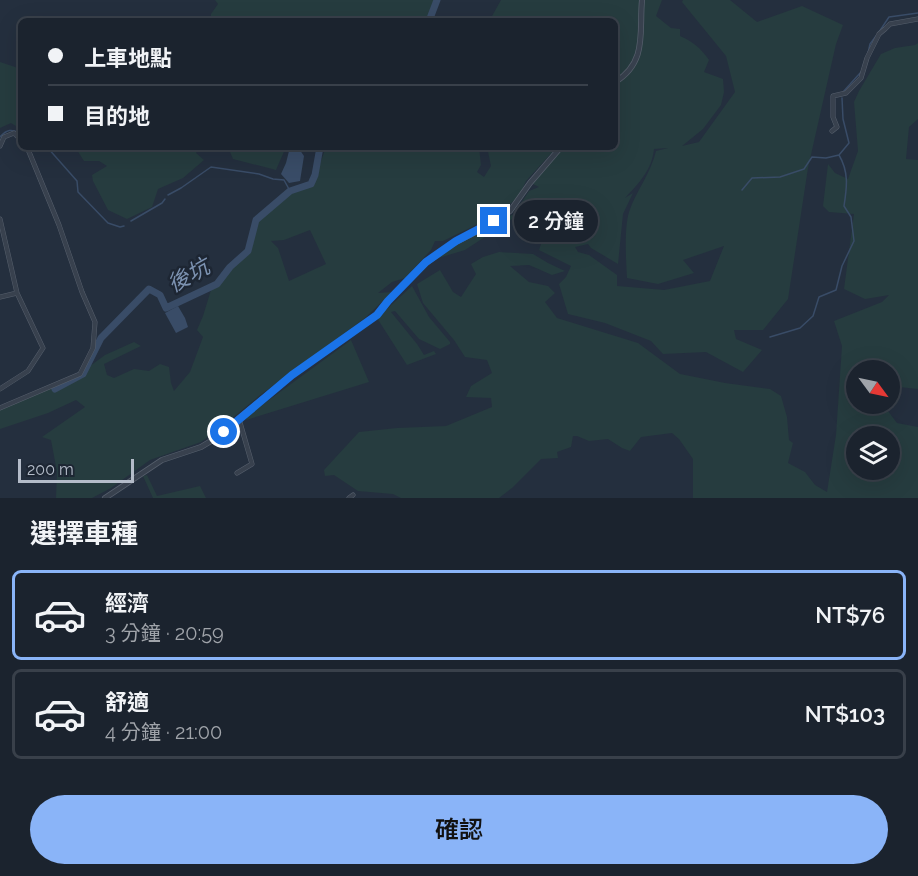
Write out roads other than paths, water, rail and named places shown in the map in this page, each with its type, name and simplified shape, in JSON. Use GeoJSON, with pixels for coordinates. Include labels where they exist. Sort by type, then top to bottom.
{"type":"FeatureCollection","features":[{"type":"Feature","properties":{"kind":"street"},"geometry":{"type":"LineString","coordinates":[[618,80],[629,71],[637,56],[641,38],[642,0]]}},
{"type":"Feature","properties":{"kind":"street"},"geometry":{"type":"LineString","coordinates":[[832,131],[837,127],[833,117],[833,96],[846,93],[861,78],[867,58],[879,34],[890,24],[918,19]]}},
{"type":"Feature","properties":{"kind":"street"},"geometry":{"type":"LineString","coordinates":[[0,146],[4,137],[14,133],[18,137]]}},
{"type":"Feature","properties":{"kind":"street"},"geometry":{"type":"LineString","coordinates":[[0,408],[80,374],[93,348],[95,322],[28,150]]}},
{"type":"Feature","properties":{"kind":"street"},"geometry":{"type":"LineString","coordinates":[[105,498],[162,460],[201,447],[211,441],[292,375],[377,315],[426,262],[452,244],[510,211],[558,150]]}},
{"type":"Feature","properties":{"kind":"street"},"geometry":{"type":"LineString","coordinates":[[0,219],[17,293],[43,348],[28,371],[0,389]]}},
{"type":"Feature","properties":{"kind":"street"},"geometry":{"type":"LineString","coordinates":[[0,297],[17,293]]}},
{"type":"Feature","properties":{"kind":"street"},"geometry":{"type":"LineString","coordinates":[[237,472],[252,464],[239,419]]}},
{"type":"Feature","properties":{"kind":"water"},"geometry":{"type":"Polygon","coordinates":[[[289,150],[300,150],[304,156],[300,181],[289,183],[281,174],[289,150]]]}},
{"type":"Feature","properties":{"kind":"water"},"geometry":{"type":"Polygon","coordinates":[[[178,306],[188,327],[176,333],[165,313],[178,306]]]}},
{"type":"Feature","properties":{"kind":"waterway","name":"後坑"},"geometry":{"type":"LineString","coordinates":[[430,18],[437,0]]}},
{"type":"Feature","properties":{"kind":"waterway"},"geometry":{"type":"LineString","coordinates":[[879,32],[889,17],[918,13]]}},
{"type":"Feature","properties":{"kind":"waterway"},"geometry":{"type":"LineString","coordinates":[[868,53],[870,44],[876,36]]}},
{"type":"Feature","properties":{"kind":"waterway"},"geometry":{"type":"LineString","coordinates":[[843,92],[861,72]]}},
{"type":"Feature","properties":{"kind":"waterway"},"geometry":{"type":"LineString","coordinates":[[770,337],[800,328],[813,316],[819,297],[836,290],[842,266],[854,241],[851,217],[844,206],[846,180],[839,155],[849,143],[843,119],[842,98]]}},
{"type":"Feature","properties":{"kind":"waterway"},"geometry":{"type":"LineString","coordinates":[[0,137],[9,130],[18,132]]}},
{"type":"Feature","properties":{"kind":"waterway"},"geometry":{"type":"LineString","coordinates":[[50,150],[77,181],[78,192],[108,223],[124,226]]}},
{"type":"Feature","properties":{"kind":"waterway","name":"後坑"},"geometry":{"type":"LineString","coordinates":[[55,389],[83,374],[101,338],[149,289],[160,295],[166,308],[217,284],[230,267],[248,251],[256,220],[290,191],[311,184],[319,150]]}},
{"type":"Feature","properties":{"kind":"waterway"},"geometry":{"type":"LineString","coordinates":[[742,190],[752,178],[780,177],[804,169],[812,157],[826,158],[839,155]]}},
{"type":"Feature","properties":{"kind":"waterway"},"geometry":{"type":"LineString","coordinates":[[168,195],[211,167],[284,180],[290,191]]}},
{"type":"Feature","properties":{"kind":"waterway"},"geometry":{"type":"LineString","coordinates":[[131,221],[165,199]]}}]}
